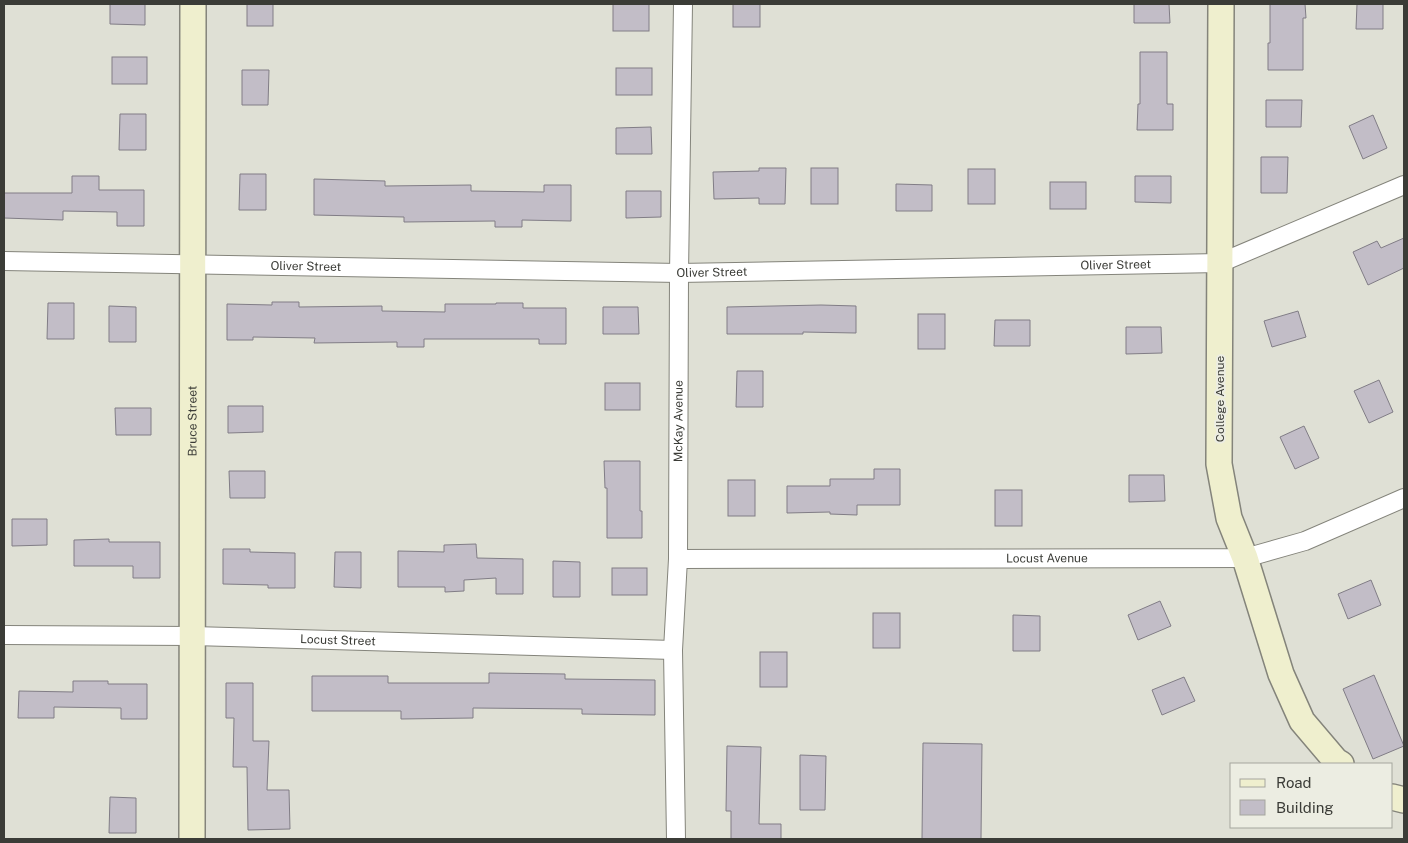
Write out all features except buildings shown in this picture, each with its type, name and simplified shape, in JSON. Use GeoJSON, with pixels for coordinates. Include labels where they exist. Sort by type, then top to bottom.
{"type":"FeatureCollection","features":[{"type":"Feature","properties":{"kind":"street","name":"Bruce Street"},"geometry":{"type":"LineString","coordinates":[[192,839],[193,4]]}},
{"type":"Feature","properties":{"kind":"street","name":"McKay Avenue"},"geometry":{"type":"LineString","coordinates":[[676,839],[673,650],[678,559],[679,272],[684,4]]}},
{"type":"Feature","properties":{"kind":"street","name":"College Avenue"},"geometry":{"type":"LineString","coordinates":[[1221,4],[1220,464],[1229,518],[1245,558],[1281,674],[1302,721],[1339,763]]}},
{"type":"Feature","properties":{"kind":"street","name":"Oliver Street"},"geometry":{"type":"LineString","coordinates":[[4,261],[679,272],[1220,263],[1404,185]]}},
{"type":"Feature","properties":{"kind":"street","name":"Locust Avenue"},"geometry":{"type":"LineString","coordinates":[[678,559],[1245,558],[1305,541],[1404,498]]}},
{"type":"Feature","properties":{"kind":"street","name":"Locust Street"},"geometry":{"type":"LineString","coordinates":[[4,635],[192,636],[673,650]]}}]}
